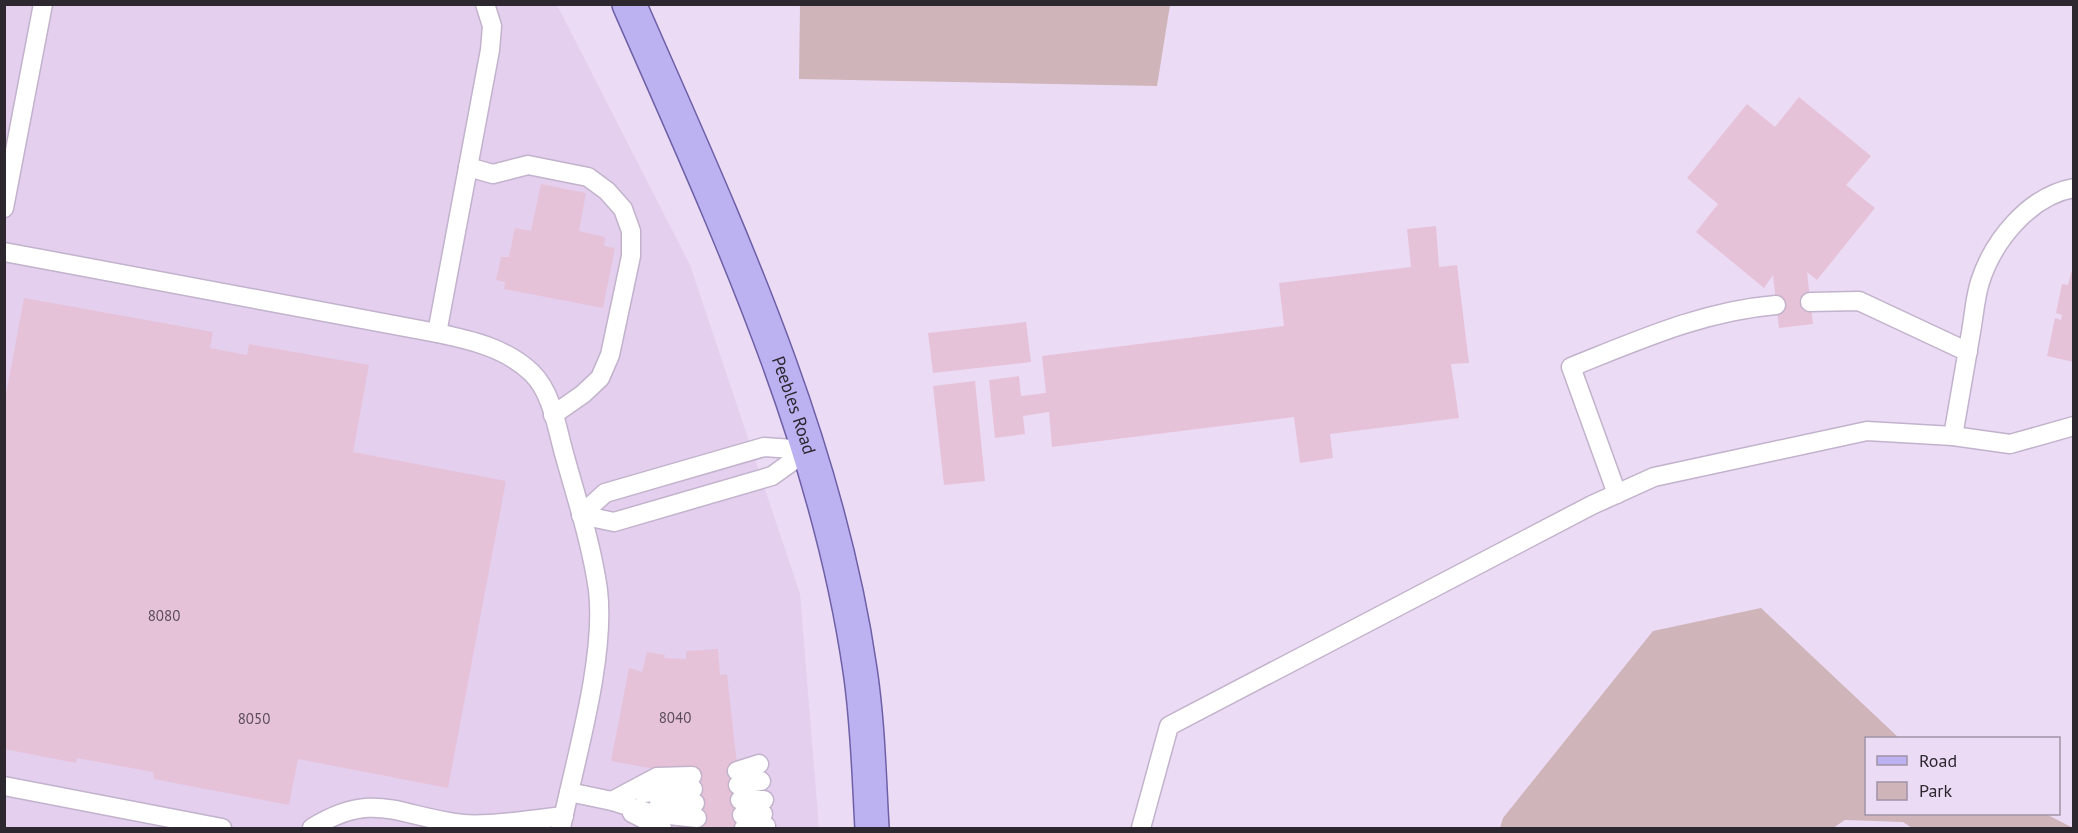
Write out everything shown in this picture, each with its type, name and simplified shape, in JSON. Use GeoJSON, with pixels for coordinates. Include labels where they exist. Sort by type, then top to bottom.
{"type":"FeatureCollection","features":[{"type":"Feature","properties":{"kind":"main road","name":"Peebles Road"},"geometry":{"type":"LineString","coordinates":[[629,4],[760,308],[808,450],[830,530],[860,668],[867,723],[872,828]]}},
{"type":"Feature","properties":{"kind":"lane"},"geometry":{"type":"LineString","coordinates":[[4,207],[43,4]]}},
{"type":"Feature","properties":{"kind":"lane"},"geometry":{"type":"LineString","coordinates":[[437,333],[490,51],[492,26],[485,4]]}},
{"type":"Feature","properties":{"kind":"lane"},"geometry":{"type":"LineString","coordinates":[[468,167],[493,174],[528,165],[588,177],[608,191],[623,209],[631,231],[631,256],[610,355],[600,378],[583,394],[552,415]]}},
{"type":"Feature","properties":{"kind":"lane"},"geometry":{"type":"LineString","coordinates":[[1953,436],[1980,283],[1991,256],[2004,236],[2031,209],[2043,200],[2073,188]]}},
{"type":"Feature","properties":{"kind":"lane"},"geometry":{"type":"LineString","coordinates":[[4,252],[473,341],[520,363],[540,382],[581,515],[598,590],[600,628],[563,822],[464,825],[398,810],[362,807],[344,811],[312,828]]}},
{"type":"Feature","properties":{"kind":"lane"},"geometry":{"type":"LineString","coordinates":[[1810,302],[1859,301],[1968,351]]}},
{"type":"Feature","properties":{"kind":"lane"},"geometry":{"type":"LineString","coordinates":[[1617,494],[1571,367],[1689,320],[1740,308],[1776,305]]}},
{"type":"Feature","properties":{"kind":"lane"},"geometry":{"type":"LineString","coordinates":[[1142,828],[1169,726],[1654,477],[1867,431],[1953,436],[2010,444],[2073,426]]}},
{"type":"Feature","properties":{"kind":"lane"},"geometry":{"type":"LineString","coordinates":[[581,515],[605,492],[764,447],[808,450]]}},
{"type":"Feature","properties":{"kind":"lane"},"geometry":{"type":"LineString","coordinates":[[581,515],[614,522],[625,519],[772,476],[808,450]]}},
{"type":"Feature","properties":{"kind":"lane"},"geometry":{"type":"LineString","coordinates":[[569,792],[612,801],[694,797],[657,777],[612,801]]}},
{"type":"Feature","properties":{"kind":"lane"},"geometry":{"type":"LineString","coordinates":[[4,786],[222,828]]}},
{"type":"Feature","properties":{"kind":"lane"},"geometry":{"type":"LineString","coordinates":[[740,800],[763,797]]}},
{"type":"Feature","properties":{"kind":"lane"},"geometry":{"type":"LineString","coordinates":[[740,800],[763,797]]}},
{"type":"Feature","properties":{"kind":"lane"},"geometry":{"type":"LineString","coordinates":[[740,800],[763,797]]}},
{"type":"Feature","properties":{"kind":"lane"},"geometry":{"type":"LineString","coordinates":[[612,801],[656,827],[662,828]]}},
{"type":"Feature","properties":{"kind":"shaded area"},"geometry":{"type":"Polygon","coordinates":[[[5,5],[557,5],[690,265],[800,594],[819,828],[5,828],[5,5]]]}},
{"type":"Feature","properties":{"kind":"green space"},"geometry":{"type":"Polygon","coordinates":[[[800,4],[1170,5],[1157,86],[799,79],[800,4]]]}},
{"type":"Feature","properties":{"kind":"green space"},"geometry":{"type":"Polygon","coordinates":[[[1761,608],[1898,737],[1865,737],[1865,815],[2048,815],[2073,828],[1912,828],[1903,822],[1845,820],[1833,828],[1500,828],[1503,818],[1653,631],[1761,608]]]}},
{"type":"Feature","properties":{"kind":"building"},"geometry":{"type":"Polygon","coordinates":[[[1799,97],[1871,156],[1846,185],[1875,208],[1817,280],[1807,272],[1813,324],[1779,328],[1773,275],[1764,288],[1696,232],[1718,204],[1687,178],[1747,104],[1775,127],[1799,97]]]}},
{"type":"Feature","properties":{"kind":"building"},"geometry":{"type":"Polygon","coordinates":[[[541,184],[586,193],[579,231],[605,237],[604,246],[615,248],[603,308],[504,289],[505,282],[496,280],[501,257],[509,257],[515,228],[531,231],[541,184]]]}},
{"type":"Feature","properties":{"kind":"building"},"geometry":{"type":"Polygon","coordinates":[[[1436,226],[1439,267],[1457,265],[1469,363],[1451,364],[1459,418],[1330,434],[1333,458],[1300,463],[1294,417],[1052,447],[1049,412],[1023,416],[1025,434],[995,438],[989,380],[1019,376],[1021,396],[1046,393],[1042,356],[1284,326],[1279,283],[1411,267],[1407,229],[1436,226]]]}},
{"type":"Feature","properties":{"kind":"building"},"geometry":{"type":"Polygon","coordinates":[[[2074,263],[2074,362],[2047,356],[2055,318],[2061,320],[2062,315],[2056,313],[2062,284],[2068,285],[2074,263]]]}},
{"type":"Feature","properties":{"kind":"building"},"geometry":{"type":"Polygon","coordinates":[[[24,298],[213,332],[210,348],[247,355],[249,344],[369,365],[353,452],[506,481],[448,788],[298,759],[289,805],[154,779],[153,772],[77,758],[76,763],[4,749],[4,405],[24,298]]]}},
{"type":"Feature","properties":{"kind":"building"},"geometry":{"type":"Polygon","coordinates":[[[1026,322],[1031,362],[933,373],[928,333],[1026,322]]]}},
{"type":"Feature","properties":{"kind":"building"},"geometry":{"type":"Polygon","coordinates":[[[975,381],[985,481],[944,485],[933,386],[975,381]]]}},
{"type":"Feature","properties":{"kind":"building"},"geometry":{"type":"Polygon","coordinates":[[[718,649],[720,675],[727,674],[744,828],[698,828],[691,769],[671,772],[611,761],[629,668],[642,672],[647,652],[665,655],[664,658],[686,659],[686,651],[718,649]]]}}]}
